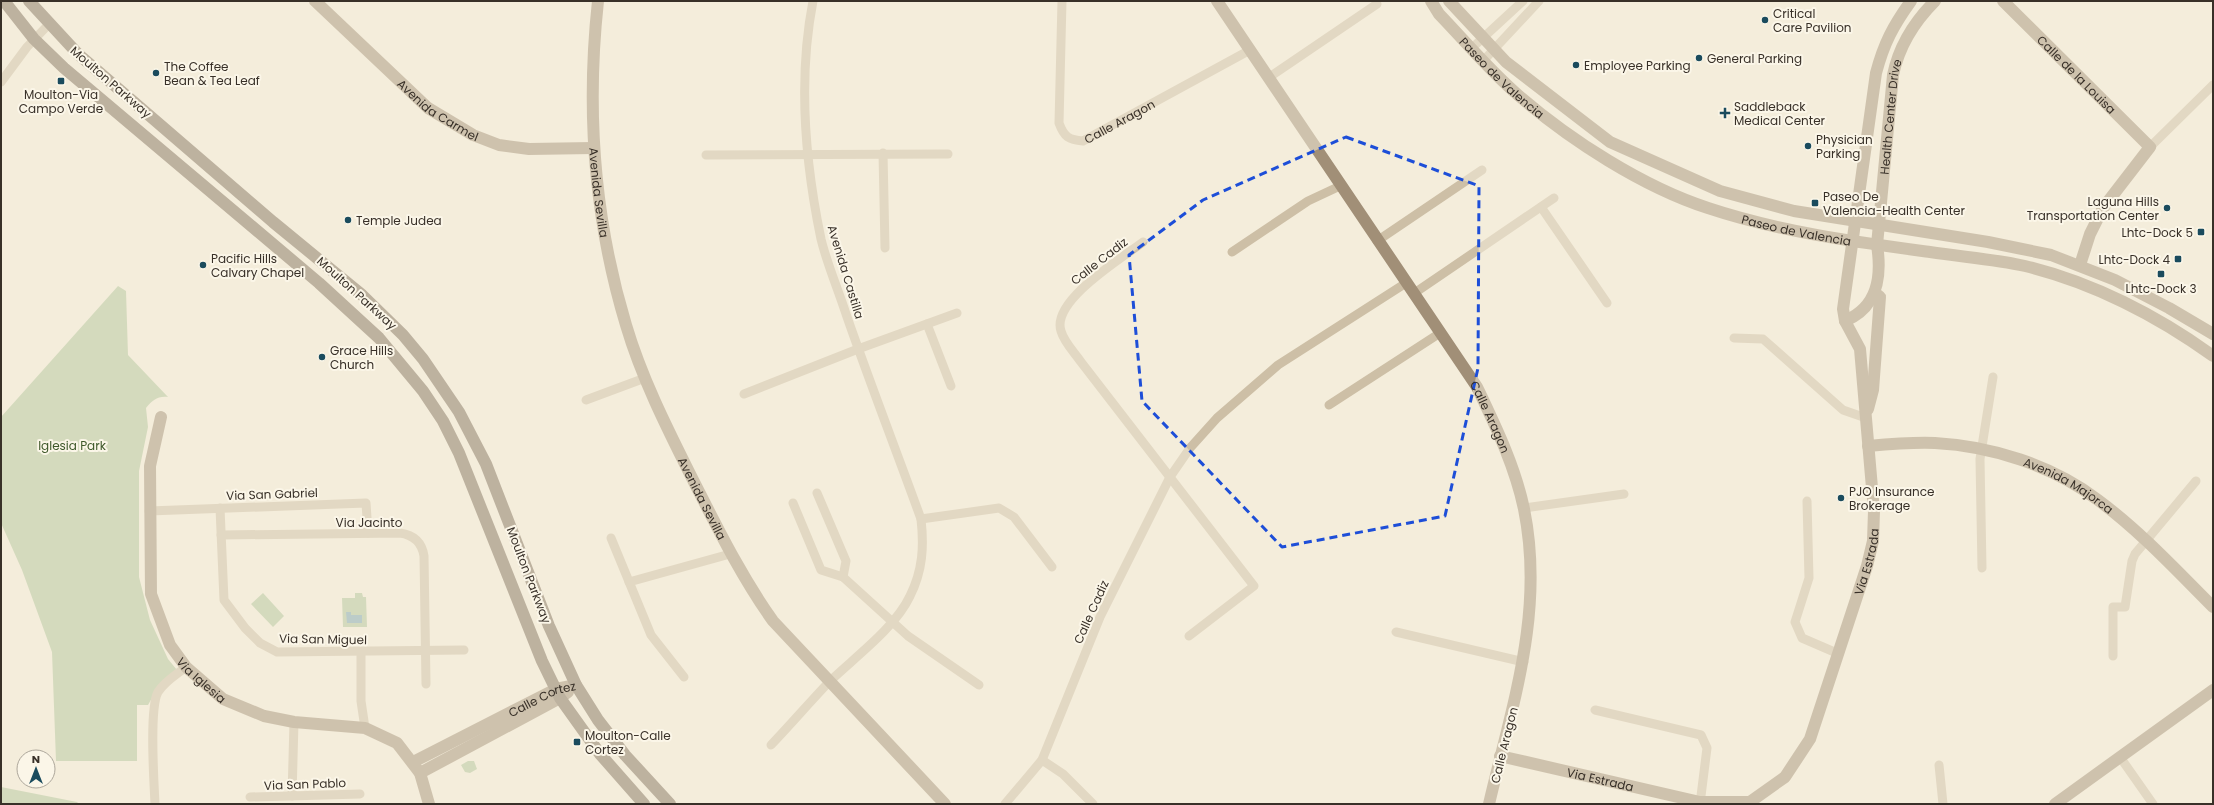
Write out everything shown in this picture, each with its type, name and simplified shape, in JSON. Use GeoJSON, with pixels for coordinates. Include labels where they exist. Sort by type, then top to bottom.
{"type":"FeatureCollection","features":[{"type":"Feature","properties":{"kind":"main road","name":"Moulton Parkway"},"geometry":{"type":"LineString","coordinates":[[4,1],[34,39],[64,68],[348,308],[379,338],[402,364],[443,421],[474,487],[540,655],[558,694],[600,754],[644,804]]}},
{"type":"Feature","properties":{"kind":"main road","name":"Moulton Parkway"},"geometry":{"type":"LineString","coordinates":[[29,1],[78,54],[273,222],[381,312],[403,335],[442,384],[473,436],[486,464],[549,626],[576,685],[598,720],[625,755],[670,804]]}},
{"type":"Feature","properties":{"kind":"main road"},"geometry":{"type":"LineString","coordinates":[[264,238],[273,222]]}},
{"type":"Feature","properties":{"kind":"street","name":"Avenida Carmel"},"geometry":{"type":"LineString","coordinates":[[316,1],[428,108],[473,136],[499,145],[529,149],[593,148]]}},
{"type":"Feature","properties":{"kind":"street","name":"Avenida Sevilla"},"geometry":{"type":"LineString","coordinates":[[598,1],[592,64],[593,148],[599,208],[612,272],[626,326],[645,378],[730,554],[749,588],[773,621],[945,804]]}},
{"type":"Feature","properties":{"kind":"street","name":"Avenida Castilla"},"geometry":{"type":"LineString","coordinates":[[813,1],[808,29],[805,88],[808,153],[821,240],[858,348],[922,519],[924,546],[921,568],[910,597],[892,621],[829,682]]}},
{"type":"Feature","properties":{"kind":"street","name":"Calle Aragon"},"geometry":{"type":"LineString","coordinates":[[1062,1],[1058,124],[1062,134],[1072,140],[1083,141],[1250,50]]}},
{"type":"Feature","properties":{"kind":"street","name":"Calle Aragon"},"geometry":{"type":"LineString","coordinates":[[1217,1],[1340,186],[1477,387],[1499,433],[1514,473],[1524,508],[1530,548],[1529,625],[1524,662],[1489,804]]}},
{"type":"Feature","properties":{"kind":"street","name":"Paseo de Valencia"},"geometry":{"type":"LineString","coordinates":[[1431,1],[1439,14],[1517,95],[1591,148],[1639,178],[1706,207],[1780,228],[1877,245],[2016,264],[2074,282],[2103,293],[2189,339],[2213,356]]}},
{"type":"Feature","properties":{"kind":"street","name":"Paseo de Valencia"},"geometry":{"type":"LineString","coordinates":[[1449,1],[1506,62],[1610,142],[1720,191],[1794,211],[1988,242],[2050,255],[2080,265],[2152,298],[2213,334]]}},
{"type":"Feature","properties":{"kind":"street"},"geometry":{"type":"LineString","coordinates":[[1472,48],[1523,1]]}},
{"type":"Feature","properties":{"kind":"street"},"geometry":{"type":"LineString","coordinates":[[1484,60],[1539,1]]}},
{"type":"Feature","properties":{"kind":"street","name":"Health Center Drive"},"geometry":{"type":"LineString","coordinates":[[1854,241],[1876,73],[1884,45],[1896,23],[1911,1]]}},
{"type":"Feature","properties":{"kind":"street","name":"Health Center Drive"},"geometry":{"type":"LineString","coordinates":[[1877,245],[1893,75],[1898,55],[1910,32],[1935,1]]}},
{"type":"Feature","properties":{"kind":"street","name":"Calle de la Louisa"},"geometry":{"type":"LineString","coordinates":[[2003,1],[2150,147]]}},
{"type":"Feature","properties":{"kind":"street"},"geometry":{"type":"LineString","coordinates":[[1268,78],[1377,4]]}},
{"type":"Feature","properties":{"kind":"street"},"geometry":{"type":"LineString","coordinates":[[1,82],[34,39],[50,23]]}},
{"type":"Feature","properties":{"kind":"street"},"geometry":{"type":"LineString","coordinates":[[2074,282],[2090,234],[2103,208],[2150,147],[2213,85]]}},
{"type":"Feature","properties":{"kind":"street"},"geometry":{"type":"LineString","coordinates":[[706,155],[808,153],[948,154]]}},
{"type":"Feature","properties":{"kind":"street"},"geometry":{"type":"LineString","coordinates":[[883,153],[885,248]]}},
{"type":"Feature","properties":{"kind":"street"},"geometry":{"type":"LineString","coordinates":[[1378,241],[1482,170]]}},
{"type":"Feature","properties":{"kind":"street"},"geometry":{"type":"LineString","coordinates":[[1232,252],[1308,201],[1340,186]]}},
{"type":"Feature","properties":{"kind":"street"},"geometry":{"type":"LineString","coordinates":[[1413,294],[1554,198]]}},
{"type":"Feature","properties":{"kind":"street"},"geometry":{"type":"LineString","coordinates":[[1541,207],[1607,303]]}},
{"type":"Feature","properties":{"kind":"street","name":"Via Estrada"},"geometry":{"type":"LineString","coordinates":[[1500,756],[1700,803],[1750,802],[1785,777],[1810,739],[1867,566],[1873,541],[1874,511],[1860,349],[1845,320],[1843,309],[1854,241]]}},
{"type":"Feature","properties":{"kind":"street","name":"Calle Cadiz"},"geometry":{"type":"LineString","coordinates":[[1143,242],[1075,294],[1062,312],[1060,330],[1081,362],[1254,586],[1189,636]]}},
{"type":"Feature","properties":{"kind":"street","name":"Via Estrada"},"geometry":{"type":"LineString","coordinates":[[1866,418],[1873,390],[1880,307],[1880,297],[1875,293],[1880,260],[1877,245]]}},
{"type":"Feature","properties":{"kind":"street","name":"Calle Cadiz"},"geometry":{"type":"LineString","coordinates":[[1005,804],[1042,760],[1100,617],[1170,477],[1190,448],[1217,418],[1278,365],[1406,283]]}},
{"type":"Feature","properties":{"kind":"street"},"geometry":{"type":"LineString","coordinates":[[1845,320],[1862,312],[1875,293]]}},
{"type":"Feature","properties":{"kind":"street"},"geometry":{"type":"LineString","coordinates":[[744,394],[858,348],[957,313]]}},
{"type":"Feature","properties":{"kind":"street"},"geometry":{"type":"LineString","coordinates":[[927,324],[951,386]]}},
{"type":"Feature","properties":{"kind":"street"},"geometry":{"type":"LineString","coordinates":[[1329,405],[1440,333]]}},
{"type":"Feature","properties":{"kind":"street"},"geometry":{"type":"LineString","coordinates":[[1734,338],[1763,339],[1843,410],[1866,418]]}},
{"type":"Feature","properties":{"kind":"street"},"geometry":{"type":"LineString","coordinates":[[1982,568],[1980,449],[1993,377]]}},
{"type":"Feature","properties":{"kind":"street"},"geometry":{"type":"LineString","coordinates":[[586,400],[645,378]]}},
{"type":"Feature","properties":{"kind":"street","name":"Via Iglesia"},"geometry":{"type":"LineString","coordinates":[[161,416],[150,466],[149,511],[151,594],[170,645],[186,667],[223,699],[264,716],[294,722],[365,728],[396,743],[413,762],[420,773],[429,804]]}},
{"type":"Feature","properties":{"kind":"street","name":"Avenida Majorca"},"geometry":{"type":"LineString","coordinates":[[1868,446],[1934,443],[1980,449],[2034,465],[2066,480],[2098,499],[2146,540],[2213,607]]}},
{"type":"Feature","properties":{"kind":"street"},"geometry":{"type":"LineString","coordinates":[[2113,656],[2112,607],[2125,607],[2132,561],[2146,540],[2196,481]]}},
{"type":"Feature","properties":{"kind":"street"},"geometry":{"type":"LineString","coordinates":[[817,493],[846,561],[843,577]]}},
{"type":"Feature","properties":{"kind":"street"},"geometry":{"type":"LineString","coordinates":[[1524,508],[1624,494]]}},
{"type":"Feature","properties":{"kind":"street"},"geometry":{"type":"LineString","coordinates":[[1807,502],[1808,578],[1795,622],[1802,638],[1839,654]]}},
{"type":"Feature","properties":{"kind":"street","name":"Via San Gabriel"},"geometry":{"type":"LineString","coordinates":[[149,511],[366,503],[368,533]]}},
{"type":"Feature","properties":{"kind":"street"},"geometry":{"type":"LineString","coordinates":[[793,503],[821,570],[843,577],[908,636],[978,685]]}},
{"type":"Feature","properties":{"kind":"street","name":"Via San Miguel"},"geometry":{"type":"LineString","coordinates":[[220,508],[224,600],[245,628],[260,643],[277,652],[464,650]]}},
{"type":"Feature","properties":{"kind":"street"},"geometry":{"type":"LineString","coordinates":[[922,519],[999,508],[1014,517],[1052,566]]}},
{"type":"Feature","properties":{"kind":"street","name":"Via Jacinto"},"geometry":{"type":"LineString","coordinates":[[221,535],[404,533],[415,538],[422,547],[425,574],[426,684]]}},
{"type":"Feature","properties":{"kind":"street"},"geometry":{"type":"LineString","coordinates":[[611,538],[651,635],[684,677]]}},
{"type":"Feature","properties":{"kind":"street","name":"Avenida Sevilla"},"geometry":{"type":"LineString","coordinates":[[629,582],[730,554]]}},
{"type":"Feature","properties":{"kind":"street"},"geometry":{"type":"LineString","coordinates":[[1396,632],[1524,662]]}},
{"type":"Feature","properties":{"kind":"street"},"geometry":{"type":"LineString","coordinates":[[361,652],[361,701],[365,728]]}},
{"type":"Feature","properties":{"kind":"street"},"geometry":{"type":"LineString","coordinates":[[155,804],[154,711],[157,693],[166,682],[186,667]]}},
{"type":"Feature","properties":{"kind":"street"},"geometry":{"type":"LineString","coordinates":[[771,745],[829,682]]}},
{"type":"Feature","properties":{"kind":"street","name":"Calle Cortez"},"geometry":{"type":"LineString","coordinates":[[413,762],[576,685]]}},
{"type":"Feature","properties":{"kind":"street"},"geometry":{"type":"LineString","coordinates":[[2055,804],[2213,692]]}},
{"type":"Feature","properties":{"kind":"street","name":"Calle Cortez"},"geometry":{"type":"LineString","coordinates":[[420,773],[558,694]]}},
{"type":"Feature","properties":{"kind":"street"},"geometry":{"type":"LineString","coordinates":[[1595,710],[1701,735],[1707,748],[1700,803]]}},
{"type":"Feature","properties":{"kind":"street"},"geometry":{"type":"LineString","coordinates":[[292,796],[294,722]]}},
{"type":"Feature","properties":{"kind":"street"},"geometry":{"type":"LineString","coordinates":[[2120,757],[2153,804]]}},
{"type":"Feature","properties":{"kind":"street"},"geometry":{"type":"LineString","coordinates":[[1042,760],[1062,774],[1093,804]]}},
{"type":"Feature","properties":{"kind":"street"},"geometry":{"type":"LineString","coordinates":[[1939,765],[1943,804]]}},
{"type":"Feature","properties":{"kind":"street","name":"Via San Pablo"},"geometry":{"type":"LineString","coordinates":[[250,797],[360,794]]}},
{"type":"Feature","properties":{"kind":"highlighted area"},"geometry":{"type":"Polygon","coordinates":[[[1346,137],[1479,186],[1478,368],[1445,516],[1282,547],[1142,401],[1129,255],[1203,200],[1346,137]]]}},
{"type":"Feature","properties":{"kind":"green space","name":"Iglesia Park"},"geometry":{"type":"Polygon","coordinates":[[[118,286],[126,291],[128,355],[168,397],[156,399],[146,408],[148,427],[139,471],[139,577],[150,620],[168,659],[177,670],[160,684],[148,705],[137,705],[137,761],[56,761],[52,652],[22,570],[1,523],[1,417],[118,286]]]}},
{"type":"Feature","properties":{"kind":"green space"},"geometry":{"type":"Polygon","coordinates":[[[263,593],[284,616],[273,627],[251,604],[263,593]]]}},
{"type":"Feature","properties":{"kind":"green space"},"geometry":{"type":"Polygon","coordinates":[[[355,593],[362,593],[363,597],[366,597],[367,627],[343,627],[342,598],[355,598],[355,593]]]}},
{"type":"Feature","properties":{"kind":"green space"},"geometry":{"type":"Polygon","coordinates":[[[468,761],[474,761],[477,769],[470,773],[465,772],[461,765],[468,761]]]}},
{"type":"Feature","properties":{"kind":"green space"},"geometry":{"type":"Polygon","coordinates":[[[1,787],[77,802],[79,804],[1,804],[1,787]]]}},
{"type":"Feature","properties":{"kind":"water"},"geometry":{"type":"Polygon","coordinates":[[[346,612],[351,612],[351,615],[362,615],[362,623],[347,623],[346,612]]]}},
{"type":"Feature","properties":{"kind":"place","name":"Critical Care Pavilion"},"geometry":{"type":"Point","coordinates":[1765,20]}},
{"type":"Feature","properties":{"kind":"place","name":"General Parking"},"geometry":{"type":"Point","coordinates":[1699,58]}},
{"type":"Feature","properties":{"kind":"place","name":"Employee Parking"},"geometry":{"type":"Point","coordinates":[1576,65]}},
{"type":"Feature","properties":{"kind":"place","name":"The Coffee Bean & Tea Leaf"},"geometry":{"type":"Point","coordinates":[156,73]}},
{"type":"Feature","properties":{"kind":"place","name":"Moulton-Via Campo Verde"},"geometry":{"type":"Point","coordinates":[61,81]}},
{"type":"Feature","properties":{"kind":"place","name":"Saddleback Medical Center"},"geometry":{"type":"Point","coordinates":[1725,113]}},
{"type":"Feature","properties":{"kind":"place","name":"Physician Parking"},"geometry":{"type":"Point","coordinates":[1808,146]}},
{"type":"Feature","properties":{"kind":"place","name":"Paseo De Valencia-Health Center"},"geometry":{"type":"Point","coordinates":[1815,203]}},
{"type":"Feature","properties":{"kind":"place","name":"Laguna Hills Transportation Center"},"geometry":{"type":"Point","coordinates":[2167,208]}},
{"type":"Feature","properties":{"kind":"place","name":"Temple Judea"},"geometry":{"type":"Point","coordinates":[348,220]}},
{"type":"Feature","properties":{"kind":"place","name":"Lhtc-Dock 5"},"geometry":{"type":"Point","coordinates":[2201,232]}},
{"type":"Feature","properties":{"kind":"place","name":"Lhtc-Dock 4"},"geometry":{"type":"Point","coordinates":[2178,259]}},
{"type":"Feature","properties":{"kind":"place","name":"Pacific Hills Calvary Chapel"},"geometry":{"type":"Point","coordinates":[203,265]}},
{"type":"Feature","properties":{"kind":"place","name":"Lhtc-Dock 3"},"geometry":{"type":"Point","coordinates":[2161,274]}},
{"type":"Feature","properties":{"kind":"place","name":"Grace Hills Church"},"geometry":{"type":"Point","coordinates":[322,357]}},
{"type":"Feature","properties":{"kind":"place","name":"PJO Insurance Brokerage"},"geometry":{"type":"Point","coordinates":[1841,498]}},
{"type":"Feature","properties":{"kind":"place","name":"Moulton-Calle Cortez"},"geometry":{"type":"Point","coordinates":[577,742]}}]}
